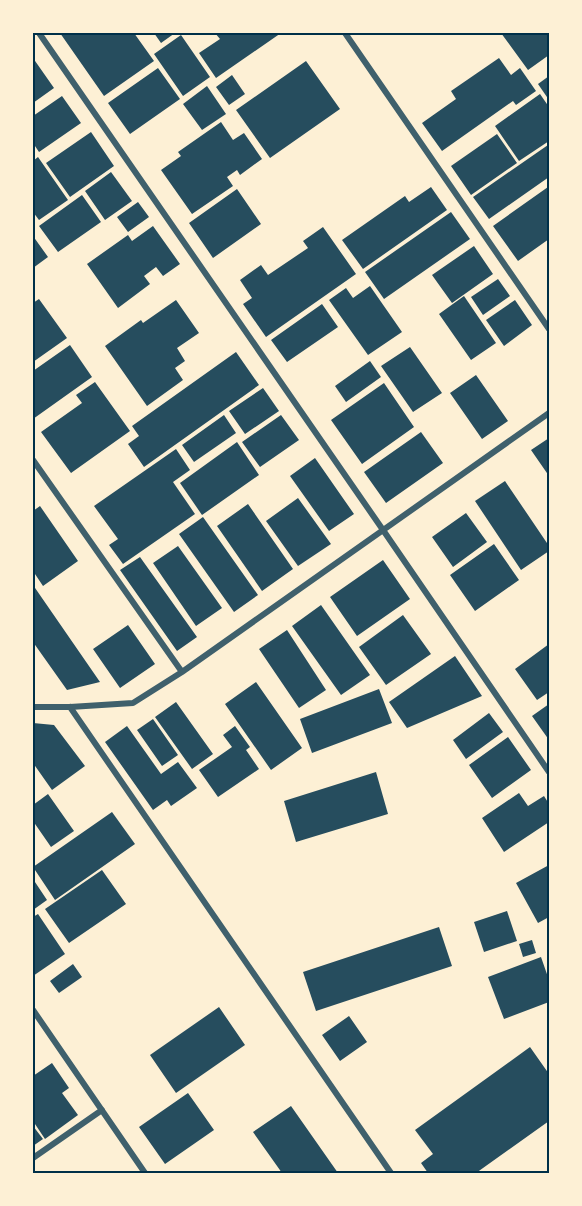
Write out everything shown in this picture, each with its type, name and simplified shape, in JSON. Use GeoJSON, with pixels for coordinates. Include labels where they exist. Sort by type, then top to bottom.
{"type":"FeatureCollection","features":[{"type":"Feature","properties":{"kind":"street"},"geometry":{"type":"LineString","coordinates":[[39,33],[549,772]]}},
{"type":"Feature","properties":{"kind":"street"},"geometry":{"type":"LineString","coordinates":[[345,33],[549,329]]}},
{"type":"Feature","properties":{"kind":"street"},"geometry":{"type":"LineString","coordinates":[[33,707],[133,703],[182,672],[549,413]]}},
{"type":"Feature","properties":{"kind":"street"},"geometry":{"type":"LineString","coordinates":[[33,460],[182,672]]}},
{"type":"Feature","properties":{"kind":"street"},"geometry":{"type":"LineString","coordinates":[[70,707],[391,1173]]}},
{"type":"Feature","properties":{"kind":"street"},"geometry":{"type":"LineString","coordinates":[[33,1010],[145,1173]]}},
{"type":"Feature","properties":{"kind":"street"},"geometry":{"type":"LineString","coordinates":[[33,1158],[102,1110]]}},
{"type":"Feature","properties":{"kind":"building"},"geometry":{"type":"Polygon","coordinates":[[[60,33],[134,33],[154,61],[104,96],[60,33]]]}},
{"type":"Feature","properties":{"kind":"building"},"geometry":{"type":"Polygon","coordinates":[[[154,33],[175,33],[161,43],[154,33]]]}},
{"type":"Feature","properties":{"kind":"building"},"geometry":{"type":"Polygon","coordinates":[[[215,33],[281,33],[216,78],[199,53],[220,39],[215,33]]]}},
{"type":"Feature","properties":{"kind":"building"},"geometry":{"type":"Polygon","coordinates":[[[501,33],[549,33],[549,55],[528,70],[501,33]]]}},
{"type":"Feature","properties":{"kind":"building"},"geometry":{"type":"Polygon","coordinates":[[[181,35],[210,77],[183,96],[154,54],[181,35]]]}},
{"type":"Feature","properties":{"kind":"building"},"geometry":{"type":"Polygon","coordinates":[[[33,58],[54,88],[33,103],[33,58]]]}},
{"type":"Feature","properties":{"kind":"building"},"geometry":{"type":"Polygon","coordinates":[[[499,58],[511,75],[520,68],[536,91],[516,105],[513,101],[442,151],[422,123],[456,99],[451,91],[499,58]]]}},
{"type":"Feature","properties":{"kind":"building"},"geometry":{"type":"Polygon","coordinates":[[[306,61],[340,109],[270,158],[236,110],[306,61]]]}},
{"type":"Feature","properties":{"kind":"building"},"geometry":{"type":"Polygon","coordinates":[[[158,68],[180,99],[130,134],[108,103],[158,68]]]}},
{"type":"Feature","properties":{"kind":"building"},"geometry":{"type":"Polygon","coordinates":[[[232,75],[245,94],[229,105],[216,87],[232,75]]]}},
{"type":"Feature","properties":{"kind":"building"},"geometry":{"type":"Polygon","coordinates":[[[549,76],[549,100],[538,84],[549,76]]]}},
{"type":"Feature","properties":{"kind":"building"},"geometry":{"type":"Polygon","coordinates":[[[207,86],[226,114],[202,130],[183,104],[207,86]]]}},
{"type":"Feature","properties":{"kind":"building"},"geometry":{"type":"Polygon","coordinates":[[[540,94],[549,107],[549,141],[519,161],[495,126],[540,94]]]}},
{"type":"Feature","properties":{"kind":"building"},"geometry":{"type":"Polygon","coordinates":[[[62,96],[81,123],[39,152],[33,143],[33,116],[62,96]]]}},
{"type":"Feature","properties":{"kind":"building"},"geometry":{"type":"Polygon","coordinates":[[[221,122],[233,140],[244,133],[262,159],[240,175],[237,170],[227,177],[233,186],[192,214],[161,170],[181,156],[178,152],[221,122]]]}},
{"type":"Feature","properties":{"kind":"building"},"geometry":{"type":"Polygon","coordinates":[[[91,132],[114,166],[70,197],[46,163],[91,132]]]}},
{"type":"Feature","properties":{"kind":"building"},"geometry":{"type":"Polygon","coordinates":[[[497,134],[517,163],[471,195],[451,166],[497,134]]]}},
{"type":"Feature","properties":{"kind":"building"},"geometry":{"type":"Polygon","coordinates":[[[548,145],[549,177],[489,219],[473,197],[548,145]]]}},
{"type":"Feature","properties":{"kind":"building"},"geometry":{"type":"Polygon","coordinates":[[[38,157],[68,200],[39,220],[33,212],[33,161],[38,157]]]}},
{"type":"Feature","properties":{"kind":"building"},"geometry":{"type":"Polygon","coordinates":[[[111,172],[132,201],[105,220],[85,191],[111,172]]]}},
{"type":"Feature","properties":{"kind":"building"},"geometry":{"type":"Polygon","coordinates":[[[431,187],[447,210],[363,269],[342,240],[405,196],[409,202],[431,187]]]}},
{"type":"Feature","properties":{"kind":"building"},"geometry":{"type":"Polygon","coordinates":[[[548,187],[549,239],[518,261],[493,226],[548,187]]]}},
{"type":"Feature","properties":{"kind":"building"},"geometry":{"type":"Polygon","coordinates":[[[237,189],[261,224],[213,258],[189,223],[237,189]]]}},
{"type":"Feature","properties":{"kind":"building"},"geometry":{"type":"Polygon","coordinates":[[[82,195],[101,222],[58,252],[39,226],[82,195]]]}},
{"type":"Feature","properties":{"kind":"building"},"geometry":{"type":"Polygon","coordinates":[[[138,202],[149,217],[128,232],[117,217],[138,202]]]}},
{"type":"Feature","properties":{"kind":"building"},"geometry":{"type":"Polygon","coordinates":[[[451,212],[470,239],[384,299],[365,272],[451,212]]]}},
{"type":"Feature","properties":{"kind":"building"},"geometry":{"type":"Polygon","coordinates":[[[153,226],[180,264],[163,276],[156,267],[144,276],[150,284],[118,308],[87,264],[128,235],[132,241],[153,226]]]}},
{"type":"Feature","properties":{"kind":"building"},"geometry":{"type":"Polygon","coordinates":[[[323,227],[356,274],[266,337],[243,304],[252,298],[240,280],[261,265],[268,275],[308,248],[303,241],[323,227]]]}},
{"type":"Feature","properties":{"kind":"building"},"geometry":{"type":"Polygon","coordinates":[[[33,236],[48,257],[33,268],[33,236]]]}},
{"type":"Feature","properties":{"kind":"building"},"geometry":{"type":"Polygon","coordinates":[[[474,246],[493,274],[452,303],[432,275],[474,246]]]}},
{"type":"Feature","properties":{"kind":"building"},"geometry":{"type":"Polygon","coordinates":[[[498,279],[510,296],[483,315],[471,297],[498,279]]]}},
{"type":"Feature","properties":{"kind":"building"},"geometry":{"type":"Polygon","coordinates":[[[370,286],[402,332],[368,355],[329,300],[346,288],[353,298],[370,286]]]}},
{"type":"Feature","properties":{"kind":"building"},"geometry":{"type":"Polygon","coordinates":[[[464,296],[496,343],[471,360],[439,314],[464,296]]]}},
{"type":"Feature","properties":{"kind":"building"},"geometry":{"type":"Polygon","coordinates":[[[39,299],[67,338],[33,362],[33,303],[39,299]]]}},
{"type":"Feature","properties":{"kind":"building"},"geometry":{"type":"Polygon","coordinates":[[[176,300],[199,333],[177,348],[185,361],[175,368],[183,380],[147,406],[105,346],[141,320],[143,323],[176,300]]]}},
{"type":"Feature","properties":{"kind":"building"},"geometry":{"type":"Polygon","coordinates":[[[515,300],[532,325],[504,346],[486,320],[515,300]]]}},
{"type":"Feature","properties":{"kind":"building"},"geometry":{"type":"Polygon","coordinates":[[[322,304],[338,327],[287,362],[271,340],[322,304]]]}},
{"type":"Feature","properties":{"kind":"building"},"geometry":{"type":"Polygon","coordinates":[[[70,345],[92,377],[33,419],[33,371],[70,345]]]}},
{"type":"Feature","properties":{"kind":"building"},"geometry":{"type":"Polygon","coordinates":[[[410,347],[442,393],[413,412],[381,366],[410,347]]]}},
{"type":"Feature","properties":{"kind":"building"},"geometry":{"type":"Polygon","coordinates":[[[236,352],[259,385],[144,467],[128,444],[139,436],[132,426],[236,352]]]}},
{"type":"Feature","properties":{"kind":"building"},"geometry":{"type":"Polygon","coordinates":[[[370,361],[381,377],[346,402],[335,386],[370,361]]]}},
{"type":"Feature","properties":{"kind":"building"},"geometry":{"type":"Polygon","coordinates":[[[476,375],[508,421],[482,439],[450,393],[476,375]]]}},
{"type":"Feature","properties":{"kind":"building"},"geometry":{"type":"Polygon","coordinates":[[[95,382],[130,431],[71,473],[41,432],[82,403],[76,395],[95,382]]]}},
{"type":"Feature","properties":{"kind":"building"},"geometry":{"type":"Polygon","coordinates":[[[384,383],[414,427],[362,464],[331,420],[384,383]]]}},
{"type":"Feature","properties":{"kind":"building"},"geometry":{"type":"Polygon","coordinates":[[[263,388],[279,411],[245,434],[229,411],[263,388]]]}},
{"type":"Feature","properties":{"kind":"building"},"geometry":{"type":"Polygon","coordinates":[[[224,415],[236,433],[194,462],[182,445],[224,415]]]}},
{"type":"Feature","properties":{"kind":"building"},"geometry":{"type":"Polygon","coordinates":[[[281,415],[299,440],[260,467],[242,442],[281,415]]]}},
{"type":"Feature","properties":{"kind":"building"},"geometry":{"type":"Polygon","coordinates":[[[421,432],[443,463],[386,503],[364,472],[421,432]]]}},
{"type":"Feature","properties":{"kind":"building"},"geometry":{"type":"Polygon","coordinates":[[[549,438],[549,476],[531,450],[549,438]]]}},
{"type":"Feature","properties":{"kind":"building"},"geometry":{"type":"Polygon","coordinates":[[[237,442],[259,475],[202,515],[180,483],[237,442]]]}},
{"type":"Feature","properties":{"kind":"building"},"geometry":{"type":"Polygon","coordinates":[[[176,449],[190,470],[173,482],[195,514],[123,564],[109,545],[118,539],[94,506],[176,449]]]}},
{"type":"Feature","properties":{"kind":"building"},"geometry":{"type":"Polygon","coordinates":[[[315,458],[354,514],[329,531],[290,476],[315,458]]]}},
{"type":"Feature","properties":{"kind":"building"},"geometry":{"type":"Polygon","coordinates":[[[505,481],[549,546],[549,551],[521,570],[475,501],[505,481]]]}},
{"type":"Feature","properties":{"kind":"building"},"geometry":{"type":"Polygon","coordinates":[[[298,498],[331,544],[298,566],[266,521],[298,498]]]}},
{"type":"Feature","properties":{"kind":"building"},"geometry":{"type":"Polygon","coordinates":[[[248,504],[293,569],[262,591],[217,526],[248,504]]]}},
{"type":"Feature","properties":{"kind":"building"},"geometry":{"type":"Polygon","coordinates":[[[40,506],[78,561],[43,586],[33,571],[33,511],[40,506]]]}},
{"type":"Feature","properties":{"kind":"building"},"geometry":{"type":"Polygon","coordinates":[[[466,513],[487,542],[453,567],[432,537],[466,513]]]}},
{"type":"Feature","properties":{"kind":"building"},"geometry":{"type":"Polygon","coordinates":[[[203,517],[258,595],[234,612],[179,534],[203,517]]]}},
{"type":"Feature","properties":{"kind":"building"},"geometry":{"type":"Polygon","coordinates":[[[494,544],[519,580],[475,611],[450,575],[494,544]]]}},
{"type":"Feature","properties":{"kind":"building"},"geometry":{"type":"Polygon","coordinates":[[[178,546],[222,608],[196,626],[153,563],[178,546]]]}},
{"type":"Feature","properties":{"kind":"building"},"geometry":{"type":"Polygon","coordinates":[[[140,557],[197,637],[177,651],[120,570],[140,557]]]}},
{"type":"Feature","properties":{"kind":"building"},"geometry":{"type":"Polygon","coordinates":[[[383,560],[410,599],[357,636],[330,597],[383,560]]]}},
{"type":"Feature","properties":{"kind":"building"},"geometry":{"type":"Polygon","coordinates":[[[33,585],[100,682],[67,690],[33,642],[33,585]]]}},
{"type":"Feature","properties":{"kind":"building"},"geometry":{"type":"Polygon","coordinates":[[[321,605],[370,675],[341,695],[292,626],[321,605]]]}},
{"type":"Feature","properties":{"kind":"building"},"geometry":{"type":"Polygon","coordinates":[[[403,615],[431,654],[386,685],[359,647],[403,615]]]}},
{"type":"Feature","properties":{"kind":"building"},"geometry":{"type":"Polygon","coordinates":[[[128,625],[155,664],[120,688],[93,649],[128,625]]]}},
{"type":"Feature","properties":{"kind":"building"},"geometry":{"type":"Polygon","coordinates":[[[287,630],[326,690],[299,708],[259,649],[287,630]]]}},
{"type":"Feature","properties":{"kind":"building"},"geometry":{"type":"Polygon","coordinates":[[[549,644],[549,692],[537,700],[515,669],[549,644]]]}},
{"type":"Feature","properties":{"kind":"building"},"geometry":{"type":"Polygon","coordinates":[[[455,656],[482,696],[407,728],[389,702],[455,656]]]}},
{"type":"Feature","properties":{"kind":"building"},"geometry":{"type":"Polygon","coordinates":[[[256,682],[302,748],[271,770],[225,704],[256,682]]]}},
{"type":"Feature","properties":{"kind":"building"},"geometry":{"type":"Polygon","coordinates":[[[379,689],[392,723],[312,753],[300,719],[379,689]]]}},
{"type":"Feature","properties":{"kind":"building"},"geometry":{"type":"Polygon","coordinates":[[[176,702],[213,754],[192,769],[155,717],[176,702]]]}},
{"type":"Feature","properties":{"kind":"building"},"geometry":{"type":"Polygon","coordinates":[[[549,704],[549,740],[532,716],[549,704]]]}},
{"type":"Feature","properties":{"kind":"building"},"geometry":{"type":"Polygon","coordinates":[[[489,713],[503,732],[466,759],[453,740],[489,713]]]}},
{"type":"Feature","properties":{"kind":"building"},"geometry":{"type":"Polygon","coordinates":[[[153,719],[178,755],[162,766],[137,730],[153,719]]]}},
{"type":"Feature","properties":{"kind":"building"},"geometry":{"type":"Polygon","coordinates":[[[33,723],[54,725],[85,766],[52,790],[33,763],[33,723]]]}},
{"type":"Feature","properties":{"kind":"building"},"geometry":{"type":"Polygon","coordinates":[[[127,726],[161,774],[178,762],[197,788],[171,806],[167,800],[153,810],[105,742],[127,726]]]}},
{"type":"Feature","properties":{"kind":"building"},"geometry":{"type":"Polygon","coordinates":[[[235,726],[250,747],[246,750],[259,769],[218,797],[199,770],[232,747],[223,735],[235,726]]]}},
{"type":"Feature","properties":{"kind":"building"},"geometry":{"type":"Polygon","coordinates":[[[508,737],[531,770],[492,798],[469,765],[508,737]]]}},
{"type":"Feature","properties":{"kind":"building"},"geometry":{"type":"Polygon","coordinates":[[[376,772],[388,814],[296,842],[284,801],[376,772]]]}},
{"type":"Feature","properties":{"kind":"building"},"geometry":{"type":"Polygon","coordinates":[[[519,793],[528,806],[544,796],[549,804],[549,822],[504,852],[482,818],[519,793]]]}},
{"type":"Feature","properties":{"kind":"building"},"geometry":{"type":"Polygon","coordinates":[[[48,794],[74,831],[51,847],[33,821],[33,805],[48,794]]]}},
{"type":"Feature","properties":{"kind":"building"},"geometry":{"type":"Polygon","coordinates":[[[112,812],[135,844],[55,900],[33,867],[112,812]]]}},
{"type":"Feature","properties":{"kind":"building"},"geometry":{"type":"Polygon","coordinates":[[[549,865],[549,917],[538,923],[516,883],[549,865]]]}},
{"type":"Feature","properties":{"kind":"building"},"geometry":{"type":"Polygon","coordinates":[[[102,870],[126,904],[69,943],[45,909],[102,870]]]}},
{"type":"Feature","properties":{"kind":"building"},"geometry":{"type":"Polygon","coordinates":[[[33,879],[47,900],[33,910],[33,879]]]}},
{"type":"Feature","properties":{"kind":"building"},"geometry":{"type":"Polygon","coordinates":[[[507,911],[517,941],[484,952],[474,922],[507,911]]]}},
{"type":"Feature","properties":{"kind":"building"},"geometry":{"type":"Polygon","coordinates":[[[38,914],[65,954],[33,976],[33,917],[38,914]]]}},
{"type":"Feature","properties":{"kind":"building"},"geometry":{"type":"Polygon","coordinates":[[[439,927],[452,966],[316,1011],[303,972],[439,927]]]}},
{"type":"Feature","properties":{"kind":"building"},"geometry":{"type":"Polygon","coordinates":[[[532,940],[536,953],[523,957],[519,944],[532,940]]]}},
{"type":"Feature","properties":{"kind":"building"},"geometry":{"type":"Polygon","coordinates":[[[541,957],[549,980],[549,1002],[504,1019],[488,977],[541,957]]]}},
{"type":"Feature","properties":{"kind":"building"},"geometry":{"type":"Polygon","coordinates":[[[73,964],[82,977],[59,993],[50,981],[73,964]]]}},
{"type":"Feature","properties":{"kind":"building"},"geometry":{"type":"Polygon","coordinates":[[[219,1007],[245,1045],[176,1093],[150,1055],[219,1007]]]}},
{"type":"Feature","properties":{"kind":"building"},"geometry":{"type":"Polygon","coordinates":[[[349,1016],[367,1042],[340,1061],[322,1035],[349,1016]]]}},
{"type":"Feature","properties":{"kind":"building"},"geometry":{"type":"Polygon","coordinates":[[[530,1047],[549,1074],[549,1121],[476,1173],[428,1173],[421,1163],[433,1154],[415,1130],[530,1047]]]}},
{"type":"Feature","properties":{"kind":"building"},"geometry":{"type":"Polygon","coordinates":[[[52,1063],[69,1088],[62,1093],[78,1115],[45,1139],[33,1121],[33,1076],[52,1063]]]}},
{"type":"Feature","properties":{"kind":"building"},"geometry":{"type":"Polygon","coordinates":[[[188,1093],[214,1130],[165,1164],[139,1127],[188,1093]]]}},
{"type":"Feature","properties":{"kind":"building"},"geometry":{"type":"Polygon","coordinates":[[[291,1106],[338,1173],[282,1173],[253,1132],[291,1106]]]}},
{"type":"Feature","properties":{"kind":"building"},"geometry":{"type":"Polygon","coordinates":[[[33,1126],[43,1139],[33,1146],[33,1126]]]}}]}
